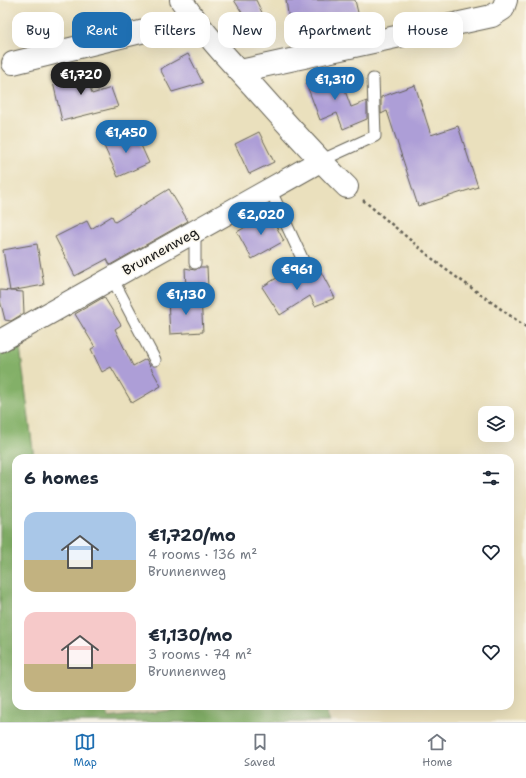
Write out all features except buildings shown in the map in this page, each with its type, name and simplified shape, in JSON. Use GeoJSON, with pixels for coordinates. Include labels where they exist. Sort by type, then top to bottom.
{"type":"FeatureCollection","features":[{"type":"Feature","properties":{"kind":"street"},"geometry":{"type":"LineString","coordinates":[[181,0],[189,12]]}},
{"type":"Feature","properties":{"kind":"street"},"geometry":{"type":"LineString","coordinates":[[240,71],[492,16],[504,9],[506,0]]}},
{"type":"Feature","properties":{"kind":"street"},"geometry":{"type":"LineString","coordinates":[[13,63],[140,32]]}},
{"type":"Feature","properties":{"kind":"street"},"geometry":{"type":"LineString","coordinates":[[210,37],[320,161],[347,187]]}},
{"type":"Feature","properties":{"kind":"street","name":"Brunnenweg"},"geometry":{"type":"LineString","coordinates":[[0,341],[320,161]]}},
{"type":"Feature","properties":{"kind":"lane"},"geometry":{"type":"LineString","coordinates":[[320,161],[375,136],[373,79]]}},
{"type":"Feature","properties":{"kind":"lane"},"geometry":{"type":"LineString","coordinates":[[270,189],[307,269]]}},
{"type":"Feature","properties":{"kind":"lane"},"geometry":{"type":"LineString","coordinates":[[195,231],[195,263]]}},
{"type":"Feature","properties":{"kind":"lane"},"geometry":{"type":"LineString","coordinates":[[112,278],[155,360]]}},
{"type":"Feature","properties":{"kind":"path"},"geometry":{"type":"LineString","coordinates":[[347,187],[441,266],[526,327]]}},
{"type":"Feature","properties":{"kind":"green space"},"geometry":{"type":"Polygon","coordinates":[[[18,332],[33,454],[12,454],[12,710],[106,710],[109,718],[172,710],[325,710],[330,722],[0,722],[0,336],[18,332]]]}}]}
